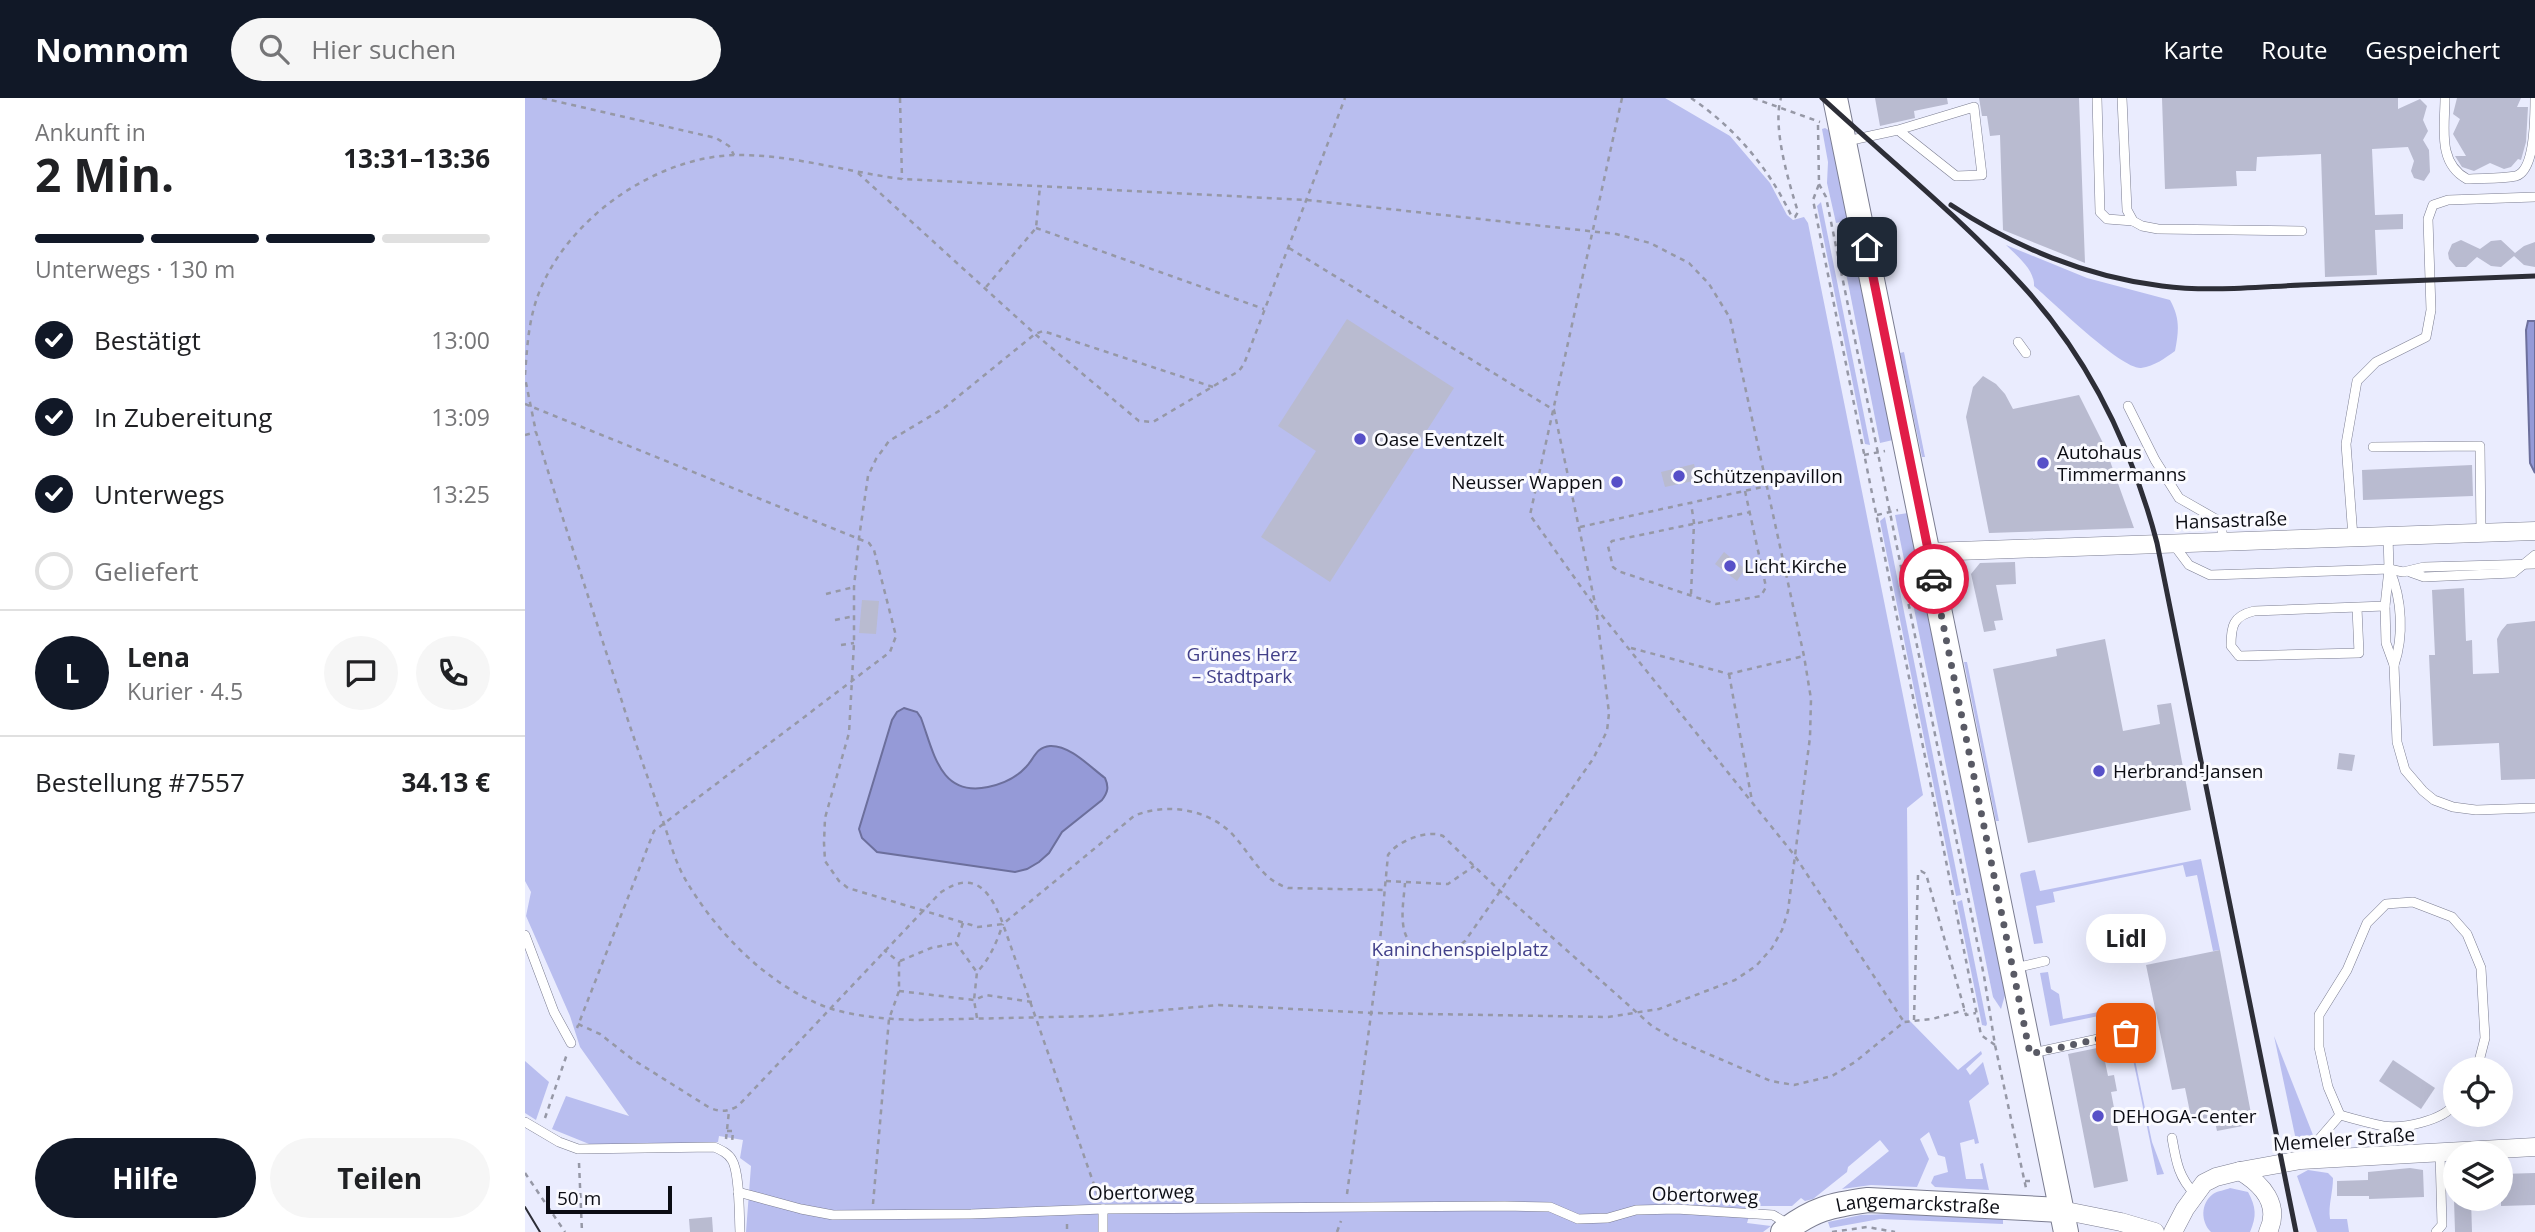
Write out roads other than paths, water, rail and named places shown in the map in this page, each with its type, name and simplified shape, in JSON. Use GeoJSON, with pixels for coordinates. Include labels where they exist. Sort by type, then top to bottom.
{"type":"FeatureCollection","features":[{"type":"Feature","properties":{"kind":"main road"},"geometry":{"type":"LineString","coordinates":[[1835,120],[1929,552],[2063,1221]]}},
{"type":"Feature","properties":{"kind":"main road","name":"Langemarckstraße"},"geometry":{"type":"LineString","coordinates":[[1787,1229],[1808,1213],[1868,1200],[2030,1208],[2063,1221]]}},
{"type":"Feature","properties":{"kind":"street","name":"Hansastraße"},"geometry":{"type":"LineString","coordinates":[[1929,552],[2535,531]]}},
{"type":"Feature","properties":{"kind":"street","name":"Memeler Straße"},"geometry":{"type":"LineString","coordinates":[[2173,1232],[2195,1194],[2204,1184],[2216,1177],[2240,1171],[2301,1160],[2535,1147]]}},
{"type":"Feature","properties":{"kind":"street"},"geometry":{"type":"LineString","coordinates":[[2240,1171],[2264,1189],[2270,1200],[2272,1212],[2268,1232]]}},
{"type":"Feature","properties":{"kind":"street"},"geometry":{"type":"LineString","coordinates":[[2063,1221],[2112,1219],[2155,1232]]}},
{"type":"Feature","properties":{"kind":"lane"},"geometry":{"type":"LineString","coordinates":[[2097,98],[2100,212],[2108,219],[2133,221],[2142,226],[2173,230],[2302,231]]}},
{"type":"Feature","properties":{"kind":"lane"},"geometry":{"type":"LineString","coordinates":[[2122,98],[2127,210],[2133,221]]}},
{"type":"Feature","properties":{"kind":"lane"},"geometry":{"type":"LineString","coordinates":[[2445,98],[2445,150],[2448,163],[2467,179],[2516,176],[2528,170],[2535,158],[2535,98]]}},
{"type":"Feature","properties":{"kind":"lane"},"geometry":{"type":"LineString","coordinates":[[1835,120],[1898,130],[1973,107],[1982,175],[1956,176],[1898,130]]}},
{"type":"Feature","properties":{"kind":"lane"},"geometry":{"type":"LineString","coordinates":[[2353,537],[2346,444],[2357,381],[2377,362],[2426,337],[2431,310],[2428,219],[2433,205],[2448,200],[2535,197]]}},
{"type":"Feature","properties":{"kind":"lane"},"geometry":{"type":"LineString","coordinates":[[2018,342],[2027,353]]}},
{"type":"Feature","properties":{"kind":"lane"},"geometry":{"type":"LineString","coordinates":[[2128,406],[2155,460],[2179,498],[2221,522],[2223,541]]}},
{"type":"Feature","properties":{"kind":"lane"},"geometry":{"type":"LineString","coordinates":[[2373,447],[2480,446],[2481,532]]}},
{"type":"Feature","properties":{"kind":"lane"},"geometry":{"type":"LineString","coordinates":[[2388,536],[2386,643],[2393,665],[2400,756],[2405,769],[2423,791],[2445,804],[2464,809],[2535,808]]}},
{"type":"Feature","properties":{"kind":"lane"},"geometry":{"type":"LineString","coordinates":[[2173,543],[2189,565],[2210,575],[2389,569],[2424,577],[2513,573],[2531,564],[2535,555]]}},
{"type":"Feature","properties":{"kind":"lane"},"geometry":{"type":"LineString","coordinates":[[2389,569],[2398,590],[2400,648],[2393,665]]}},
{"type":"Feature","properties":{"kind":"lane"},"geometry":{"type":"LineString","coordinates":[[2357,608],[2359,653],[2239,656],[2231,646],[2232,626],[2241,614],[2254,611],[2385,606]]}},
{"type":"Feature","properties":{"kind":"lane"},"geometry":{"type":"LineString","coordinates":[[2340,1115],[2328,1087],[2319,1047],[2319,1015],[2347,970],[2367,923],[2386,905],[2413,902],[2452,917],[2467,934],[2481,968],[2485,1038],[2480,1057]]}},
{"type":"Feature","properties":{"kind":"lane"},"geometry":{"type":"LineString","coordinates":[[525,935],[554,1012],[571,1043]]}},
{"type":"Feature","properties":{"kind":"lane"},"geometry":{"type":"LineString","coordinates":[[2013,968],[2045,961]]}},
{"type":"Feature","properties":{"kind":"lane"},"geometry":{"type":"LineString","coordinates":[[2030,1054],[2126,1033]]}},
{"type":"Feature","properties":{"kind":"lane"},"geometry":{"type":"LineString","coordinates":[[2340,1115],[2386,1127],[2428,1122],[2443,1114]]}},
{"type":"Feature","properties":{"kind":"lane"},"geometry":{"type":"LineString","coordinates":[[2301,1160],[2340,1115]]}},
{"type":"Feature","properties":{"kind":"lane"},"geometry":{"type":"LineString","coordinates":[[525,1122],[578,1149],[714,1147],[725,1152],[733,1161],[739,1192],[740,1232]]}},
{"type":"Feature","properties":{"kind":"lane"},"geometry":{"type":"LineString","coordinates":[[2172,1138],[2183,1182],[2195,1194]]}},
{"type":"Feature","properties":{"kind":"lane"},"geometry":{"type":"LineString","coordinates":[[2436,1232],[2442,1225],[2440,1153]]}},
{"type":"Feature","properties":{"kind":"lane","name":"Obertorweg"},"geometry":{"type":"LineString","coordinates":[[739,1192],[817,1213],[971,1214],[1103,1209],[1550,1207],[1578,1219],[1608,1218],[1636,1210],[1675,1209],[1773,1215],[1787,1229]]}},
{"type":"Feature","properties":{"kind":"lane"},"geometry":{"type":"LineString","coordinates":[[1103,1209],[1103,1232]]}},
{"type":"Feature","properties":{"kind":"tram line"},"geometry":{"type":"LineString","coordinates":[[525,1207],[540,1232]]}},
{"type":"Feature","properties":{"kind":"railway"},"geometry":{"type":"LineString","coordinates":[[1822,98],[1948,211],[2020,283],[2067,341],[2087,372],[2121,438],[2157,543],[2296,1232]]}},
{"type":"Feature","properties":{"kind":"railway"},"geometry":{"type":"LineString","coordinates":[[1951,205],[2000,234],[2052,258],[2106,275],[2162,286],[2197,289],[2535,276]]}},
{"type":"Feature","properties":{"kind":"place","name":"Oase Eventzelt"},"geometry":{"type":"Point","coordinates":[1360,439]}},
{"type":"Feature","properties":{"kind":"place","name":"Autohaus Timmermanns"},"geometry":{"type":"Point","coordinates":[2043,463]}},
{"type":"Feature","properties":{"kind":"place","name":"Schützenpavillon"},"geometry":{"type":"Point","coordinates":[1679,476]}},
{"type":"Feature","properties":{"kind":"place","name":"Neusser Wappen"},"geometry":{"type":"Point","coordinates":[1617,482]}},
{"type":"Feature","properties":{"kind":"place","name":"Licht.Kirche"},"geometry":{"type":"Point","coordinates":[1730,566]}},
{"type":"Feature","properties":{"kind":"place","name":"Herbrand-Jansen"},"geometry":{"type":"Point","coordinates":[2099,771]}},
{"type":"Feature","properties":{"kind":"place","name":"Lidl"},"geometry":{"type":"Point","coordinates":[2126,1033]}},
{"type":"Feature","properties":{"kind":"place","name":"DEHOGA-Center"},"geometry":{"type":"Point","coordinates":[2098,1116]}},
{"type":"Feature","properties":{"kind":"park label","name":"Grünes Herz – Stadtpark"},"geometry":{"type":"Point","coordinates":[1242,665]}},
{"type":"Feature","properties":{"kind":"park label","name":"Kaninchenspielplatz"},"geometry":{"type":"Point","coordinates":[1460,949]}}]}
